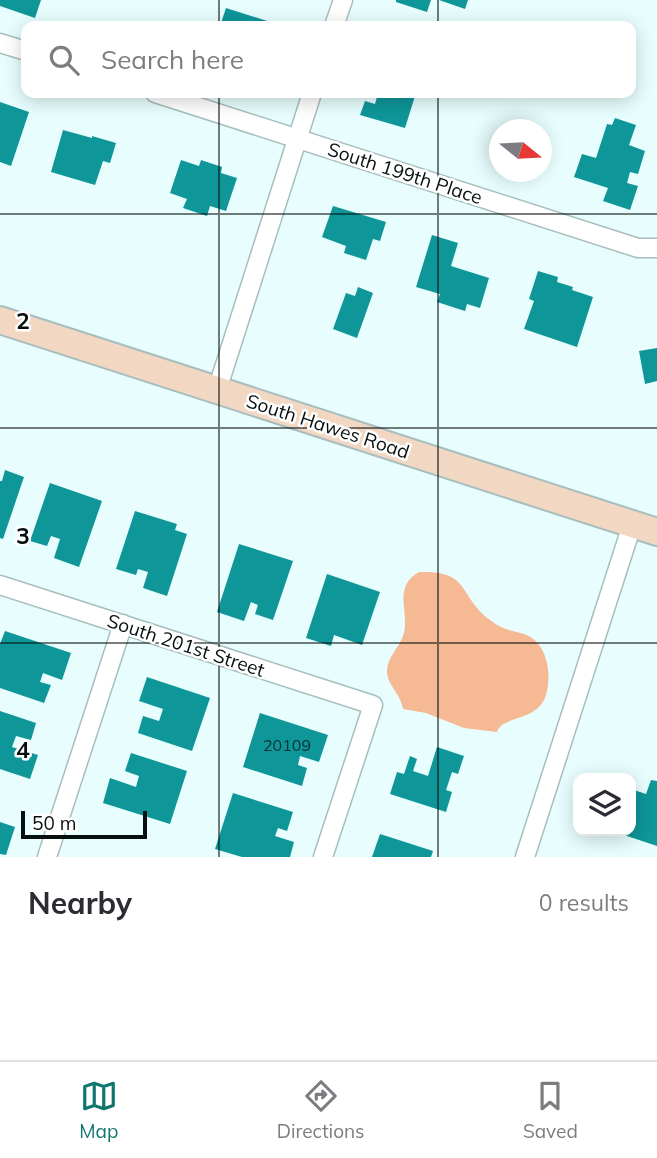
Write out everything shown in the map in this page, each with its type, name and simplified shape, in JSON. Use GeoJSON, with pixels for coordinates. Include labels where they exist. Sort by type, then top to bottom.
{"type":"FeatureCollection","features":[{"type":"Feature","properties":{"kind":"main road","name":"South Hawes Road"},"geometry":{"type":"LineString","coordinates":[[0,320],[645,528]]}},
{"type":"Feature","properties":{"kind":"street"},"geometry":{"type":"LineString","coordinates":[[336,21],[342,0]]}},
{"type":"Feature","properties":{"kind":"street"},"geometry":{"type":"LineString","coordinates":[[0,43],[21,49]]}},
{"type":"Feature","properties":{"kind":"street","name":"South 199th Place"},"geometry":{"type":"LineString","coordinates":[[171,98],[638,248],[657,248]]}},
{"type":"Feature","properties":{"kind":"street"},"geometry":{"type":"LineString","coordinates":[[217,390],[310,98]]}},
{"type":"Feature","properties":{"kind":"street"},"geometry":{"type":"LineString","coordinates":[[525,857],[645,528]]}},
{"type":"Feature","properties":{"kind":"street","name":"South 201st Street"},"geometry":{"type":"LineString","coordinates":[[0,585],[373,705],[323,857]]}},
{"type":"Feature","properties":{"kind":"street"},"geometry":{"type":"LineString","coordinates":[[47,857],[123,624]]}},
{"type":"Feature","properties":{"kind":"shaded area"},"geometry":{"type":"Polygon","coordinates":[[[419,572],[448,575],[462,586],[490,620],[503,628],[532,638],[538,644],[546,660],[548,687],[542,704],[536,710],[506,723],[497,732],[464,728],[426,713],[403,709],[387,670],[389,660],[403,636],[406,586],[419,572]]]}},
{"type":"Feature","properties":{"kind":"building"},"geometry":{"type":"Polygon","coordinates":[[[0,0],[41,0],[35,18],[0,6],[0,0]]]}},
{"type":"Feature","properties":{"kind":"building"},"geometry":{"type":"Polygon","coordinates":[[[396,0],[431,0],[427,12],[396,0]]]}},
{"type":"Feature","properties":{"kind":"building"},"geometry":{"type":"Polygon","coordinates":[[[439,0],[468,0],[465,9],[439,0]]]}},
{"type":"Feature","properties":{"kind":"building"},"geometry":{"type":"Polygon","coordinates":[[[226,8],[267,21],[222,21],[226,8]]]}},
{"type":"Feature","properties":{"kind":"building"},"geometry":{"type":"Polygon","coordinates":[[[377,98],[414,98],[405,128],[360,115],[365,101],[375,104],[377,98]]]}},
{"type":"Feature","properties":{"kind":"building"},"geometry":{"type":"Polygon","coordinates":[[[0,102],[29,112],[11,166],[0,162],[0,102]]]}},
{"type":"Feature","properties":{"kind":"building"},"geometry":{"type":"Polygon","coordinates":[[[615,118],[636,125],[629,145],[645,151],[638,174],[630,172],[627,183],[638,186],[630,210],[603,201],[608,188],[574,177],[582,154],[596,158],[607,124],[612,125],[615,118]]]}},
{"type":"Feature","properties":{"kind":"building"},"geometry":{"type":"Polygon","coordinates":[[[63,130],[116,143],[110,163],[103,161],[95,185],[51,172],[63,130]]]}},
{"type":"Feature","properties":{"kind":"building"},"geometry":{"type":"Polygon","coordinates":[[[181,160],[199,166],[201,160],[222,167],[221,173],[237,178],[226,211],[210,206],[207,216],[183,208],[187,199],[170,193],[181,160]]]}},
{"type":"Feature","properties":{"kind":"building"},"geometry":{"type":"Polygon","coordinates":[[[333,206],[386,222],[380,241],[373,239],[366,260],[344,253],[346,246],[322,237],[333,206]]]}},
{"type":"Feature","properties":{"kind":"building"},"geometry":{"type":"Polygon","coordinates":[[[432,235],[458,243],[451,266],[489,278],[480,308],[467,304],[465,311],[437,302],[440,294],[416,287],[432,235]]]}},
{"type":"Feature","properties":{"kind":"building"},"geometry":{"type":"Polygon","coordinates":[[[538,271],[558,277],[557,282],[593,297],[577,347],[524,329],[534,301],[529,299],[538,271]]]}},
{"type":"Feature","properties":{"kind":"building"},"geometry":{"type":"Polygon","coordinates":[[[358,287],[373,293],[357,338],[333,329],[346,293],[355,296],[358,287]]]}},
{"type":"Feature","properties":{"kind":"building"},"geometry":{"type":"Polygon","coordinates":[[[657,348],[657,381],[645,384],[639,351],[657,348]]]}},
{"type":"Feature","properties":{"kind":"building"},"geometry":{"type":"Polygon","coordinates":[[[5,470],[24,477],[3,539],[0,538],[0,481],[5,470]]]}},
{"type":"Feature","properties":{"kind":"building"},"geometry":{"type":"Polygon","coordinates":[[[50,483],[102,501],[79,567],[54,558],[60,539],[51,536],[47,546],[30,541],[50,483]]]}},
{"type":"Feature","properties":{"kind":"building"},"geometry":{"type":"Polygon","coordinates":[[[135,511],[177,524],[175,530],[187,534],[167,596],[143,588],[148,572],[138,569],[136,575],[116,569],[135,511]]]}},
{"type":"Feature","properties":{"kind":"building"},"geometry":{"type":"Polygon","coordinates":[[[239,544],[293,561],[273,620],[255,614],[258,605],[251,602],[244,621],[217,612],[239,544]]]}},
{"type":"Feature","properties":{"kind":"building"},"geometry":{"type":"Polygon","coordinates":[[[327,574],[380,592],[362,645],[334,635],[331,646],[306,638],[327,574]]]}},
{"type":"Feature","properties":{"kind":"building"},"geometry":{"type":"Polygon","coordinates":[[[5,631],[71,653],[62,680],[43,673],[40,682],[51,685],[44,703],[0,688],[0,644],[5,631]]]}},
{"type":"Feature","properties":{"kind":"building"},"geometry":{"type":"Polygon","coordinates":[[[147,677],[210,698],[192,751],[138,733],[143,716],[159,721],[163,709],[139,701],[147,677]]]}},
{"type":"Feature","properties":{"kind":"building"},"geometry":{"type":"Polygon","coordinates":[[[0,711],[36,723],[31,740],[16,736],[12,747],[38,755],[30,779],[0,769],[0,711]]]}},
{"type":"Feature","properties":{"kind":"building"},"geometry":{"type":"Polygon","coordinates":[[[260,713],[328,735],[319,762],[300,756],[298,765],[307,768],[302,786],[243,767],[260,713]]]}},
{"type":"Feature","properties":{"kind":"building"},"geometry":{"type":"Polygon","coordinates":[[[437,747],[464,756],[458,774],[452,772],[446,790],[452,792],[446,812],[390,794],[397,772],[404,774],[410,756],[417,759],[413,771],[428,776],[437,747]]]}},
{"type":"Feature","properties":{"kind":"building"},"geometry":{"type":"Polygon","coordinates":[[[131,753],[187,771],[170,824],[103,803],[110,778],[136,787],[139,776],[125,771],[131,753]]]}},
{"type":"Feature","properties":{"kind":"building"},"geometry":{"type":"Polygon","coordinates":[[[651,780],[657,781],[657,846],[627,836],[636,836],[636,791],[646,794],[651,780]]]}},
{"type":"Feature","properties":{"kind":"building"},"geometry":{"type":"Polygon","coordinates":[[[233,793],[293,812],[287,831],[278,828],[275,836],[294,842],[290,857],[242,857],[215,849],[233,793]]]}},
{"type":"Feature","properties":{"kind":"building"},"geometry":{"type":"Polygon","coordinates":[[[0,822],[15,827],[6,855],[0,854],[0,822]]]}},
{"type":"Feature","properties":{"kind":"building"},"geometry":{"type":"Polygon","coordinates":[[[380,834],[433,851],[431,857],[372,857],[380,834]]]}}]}
